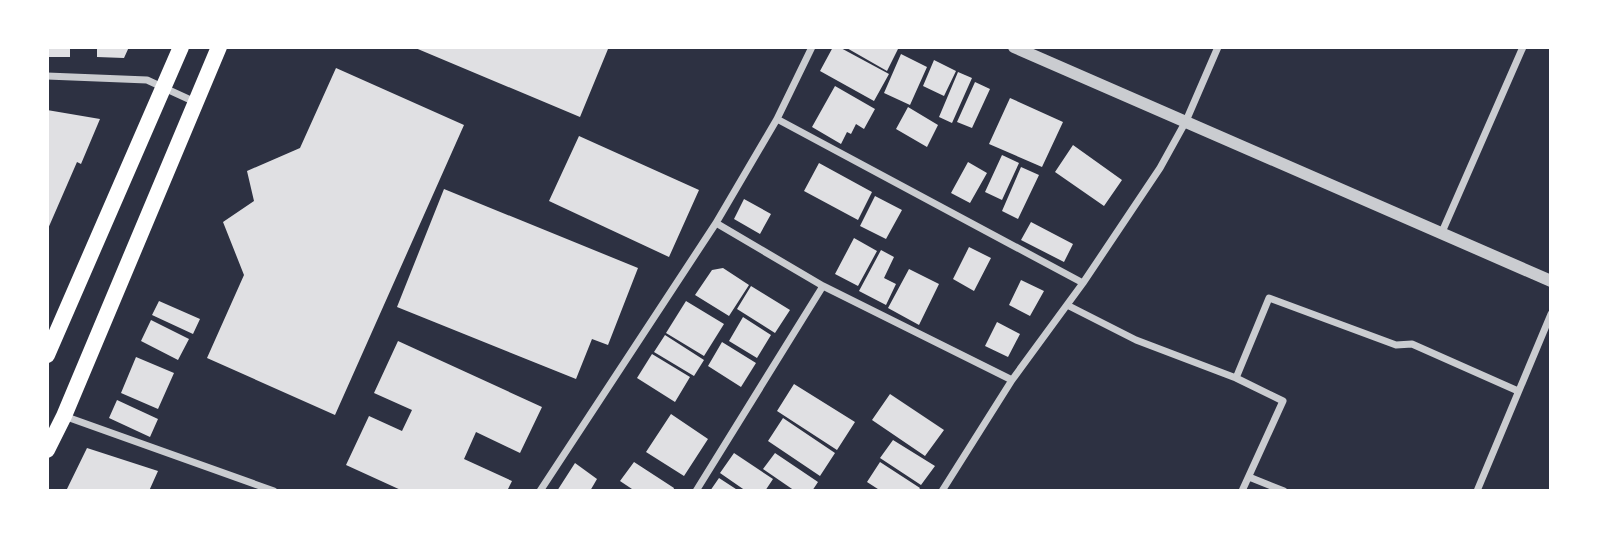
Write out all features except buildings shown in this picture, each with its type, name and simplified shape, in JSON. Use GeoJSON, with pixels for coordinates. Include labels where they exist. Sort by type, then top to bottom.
{"type":"FeatureCollection","features":[{"type":"Feature","properties":{"kind":"highway"},"geometry":{"type":"LineString","coordinates":[[47,355],[181,47]]}},
{"type":"Feature","properties":{"kind":"highway"},"geometry":{"type":"LineString","coordinates":[[47,450],[64,416],[219,47]]}},
{"type":"Feature","properties":{"kind":"street"},"geometry":{"type":"LineString","coordinates":[[540,491],[716,223],[777,119],[812,47]]}},
{"type":"Feature","properties":{"kind":"street"},"geometry":{"type":"LineString","coordinates":[[1014,47],[1551,281]]}},
{"type":"Feature","properties":{"kind":"street"},"geometry":{"type":"LineString","coordinates":[[942,491],[1012,380],[1083,283],[1160,168],[1186,121],[1218,47]]}},
{"type":"Feature","properties":{"kind":"street"},"geometry":{"type":"LineString","coordinates":[[1442,232],[1522,47]]}},
{"type":"Feature","properties":{"kind":"street"},"geometry":{"type":"LineString","coordinates":[[47,76],[147,80],[195,103]]}},
{"type":"Feature","properties":{"kind":"street"},"geometry":{"type":"LineString","coordinates":[[777,119],[1083,283]]}},
{"type":"Feature","properties":{"kind":"street"},"geometry":{"type":"LineString","coordinates":[[716,223],[823,286],[1012,380]]}},
{"type":"Feature","properties":{"kind":"street"},"geometry":{"type":"LineString","coordinates":[[696,491],[823,286]]}},
{"type":"Feature","properties":{"kind":"street"},"geometry":{"type":"LineString","coordinates":[[1236,378],[1269,298],[1396,345],[1412,344],[1518,391]]}},
{"type":"Feature","properties":{"kind":"street"},"geometry":{"type":"LineString","coordinates":[[1067,305],[1136,340],[1236,378],[1283,401],[1242,491]]}},
{"type":"Feature","properties":{"kind":"street"},"geometry":{"type":"LineString","coordinates":[[1477,491],[1551,314]]}},
{"type":"Feature","properties":{"kind":"street"},"geometry":{"type":"LineString","coordinates":[[64,416],[274,491]]}},
{"type":"Feature","properties":{"kind":"street"},"geometry":{"type":"LineString","coordinates":[[1249,477],[1284,491]]}}]}
